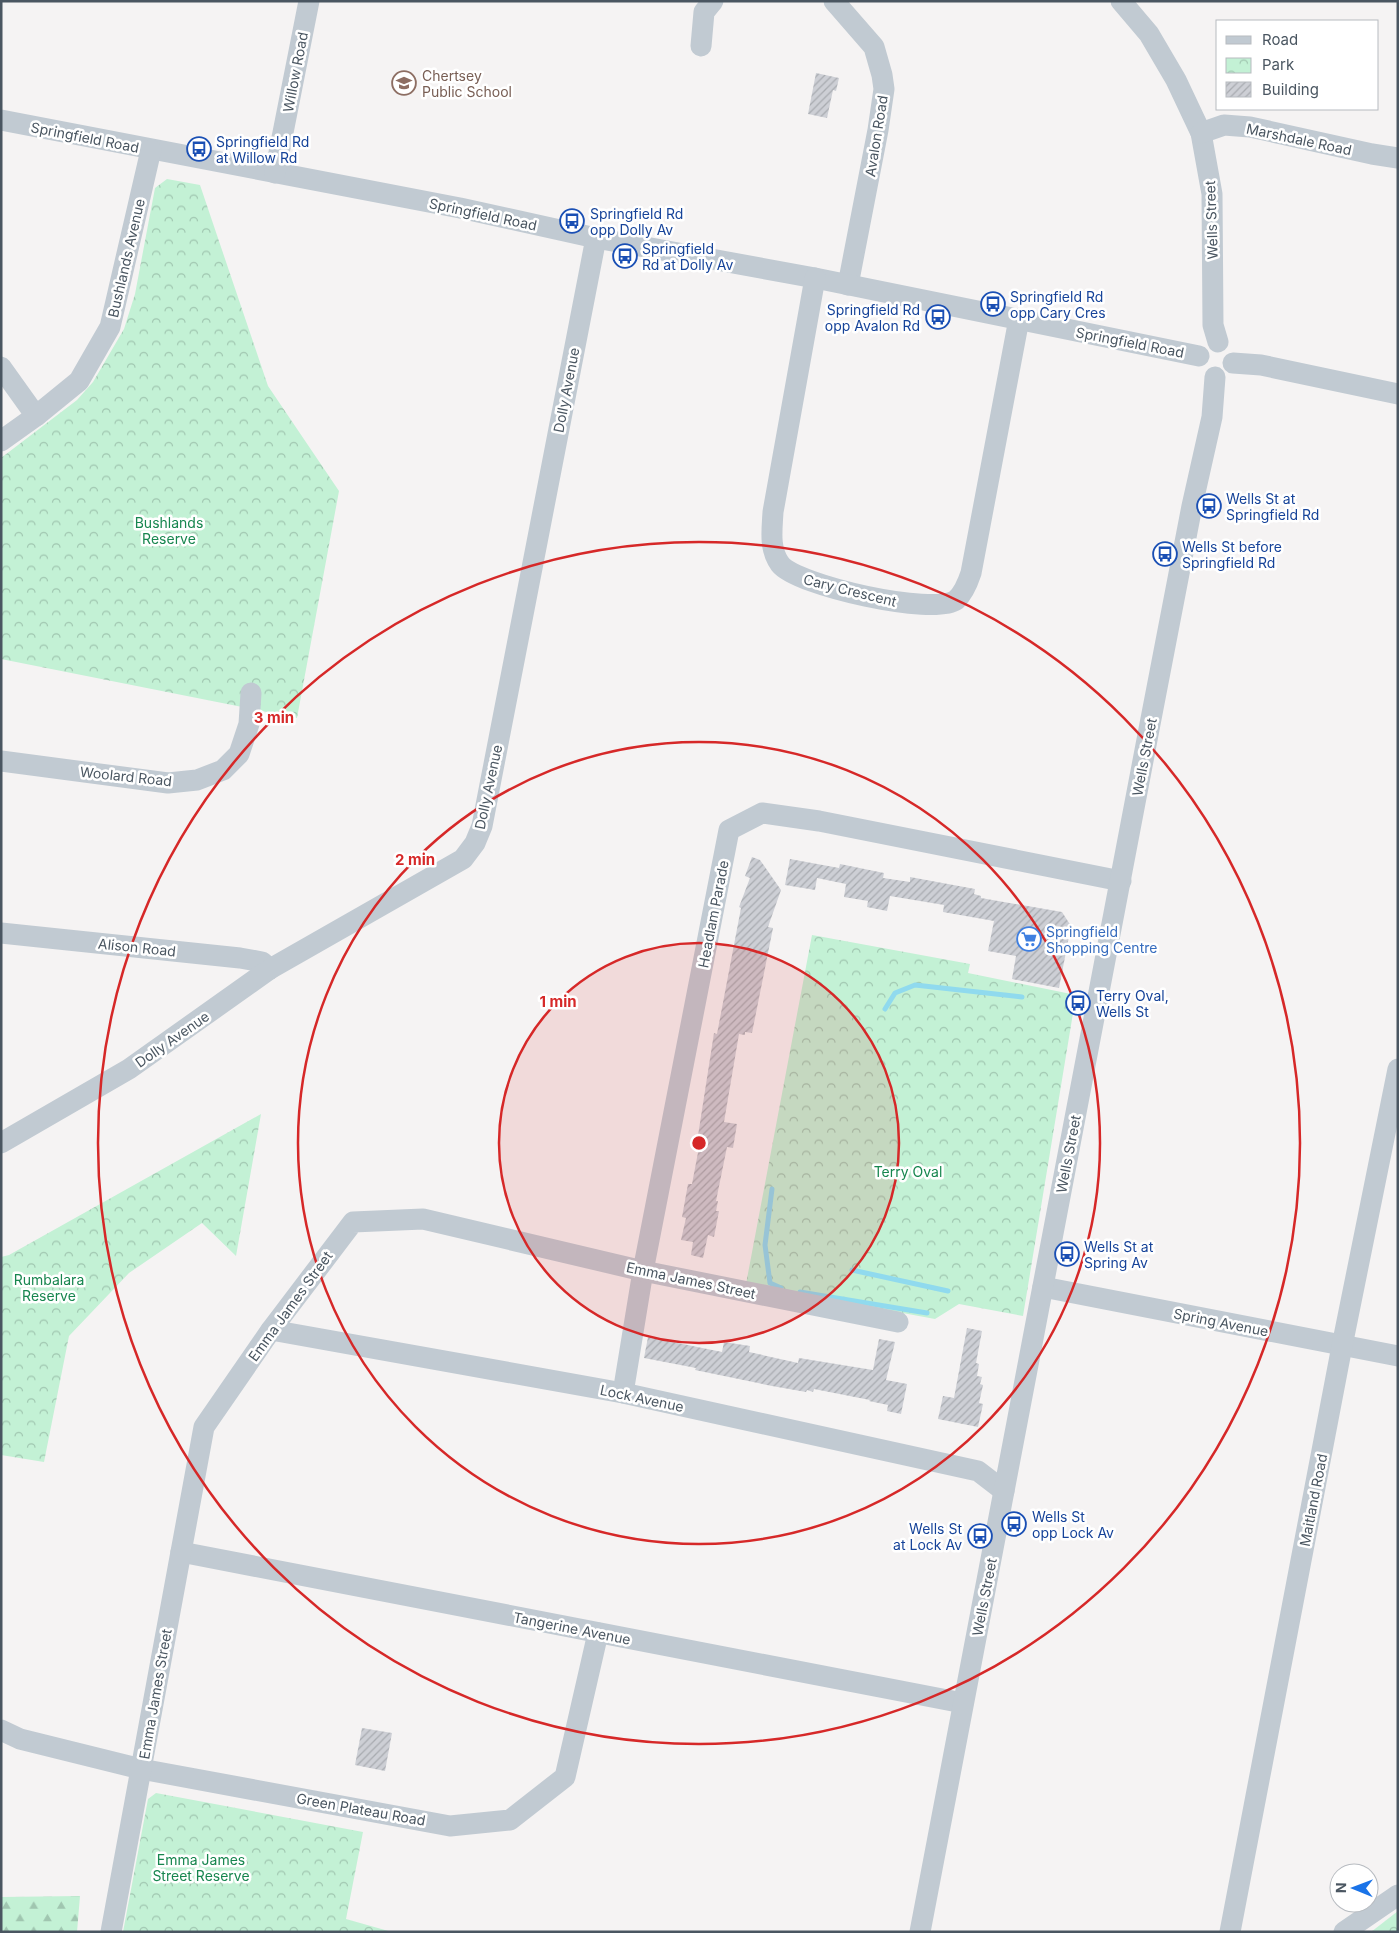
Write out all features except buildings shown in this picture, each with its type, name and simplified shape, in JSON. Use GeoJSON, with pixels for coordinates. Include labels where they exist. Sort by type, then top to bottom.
{"type":"FeatureCollection","features":[{"type":"Feature","properties":{"kind":"street","name":"Willow Road"},"geometry":{"type":"LineString","coordinates":[[276,173],[309,1]]}},
{"type":"Feature","properties":{"kind":"street"},"geometry":{"type":"LineString","coordinates":[[701,46],[704,12],[713,1]]}},
{"type":"Feature","properties":{"kind":"street","name":"Avalon Road"},"geometry":{"type":"LineString","coordinates":[[834,1],[874,47],[884,89],[878,130],[848,285]]}},
{"type":"Feature","properties":{"kind":"street","name":"Wells Street"},"geometry":{"type":"LineString","coordinates":[[1121,1],[1150,34],[1176,80],[1201,133],[1212,194],[1213,325],[1218,342]]}},
{"type":"Feature","properties":{"kind":"street","name":"Springfield Road"},"geometry":{"type":"LineString","coordinates":[[1,120],[460,208],[596,238],[815,278],[1199,356]]}},
{"type":"Feature","properties":{"kind":"street","name":"Marshdale Road"},"geometry":{"type":"LineString","coordinates":[[1201,133],[1224,125],[1250,127],[1398,158]]}},
{"type":"Feature","properties":{"kind":"street","name":"Bushlands Avenue"},"geometry":{"type":"LineString","coordinates":[[1,441],[36,416],[79,381],[110,327],[151,150]]}},
{"type":"Feature","properties":{"kind":"street","name":"Dolly Avenue"},"geometry":{"type":"LineString","coordinates":[[1,1143],[129,1069],[270,969],[463,860],[475,843],[482,826],[596,238]]}},
{"type":"Feature","properties":{"kind":"street","name":"Cary Crescent"},"geometry":{"type":"LineString","coordinates":[[815,278],[773,512],[771,542],[780,564],[796,577],[823,586],[896,602],[943,605],[956,600],[965,589],[971,573],[1019,320]]}},
{"type":"Feature","properties":{"kind":"street"},"geometry":{"type":"LineString","coordinates":[[1213,342],[1218,342],[1224,344],[1232,352],[1233,363],[1229,372],[1215,377],[1204,373],[1199,362],[1199,356],[1204,347],[1213,342]]}},
{"type":"Feature","properties":{"kind":"street"},"geometry":{"type":"LineString","coordinates":[[1233,363],[1261,365],[1398,394]]}},
{"type":"Feature","properties":{"kind":"street"},"geometry":{"type":"LineString","coordinates":[[1,367],[36,416]]}},
{"type":"Feature","properties":{"kind":"street","name":"Wells Street"},"geometry":{"type":"LineString","coordinates":[[920,1932],[1183,554],[1212,417],[1215,377]]}},
{"type":"Feature","properties":{"kind":"street","name":"Woolard Road"},"geometry":{"type":"LineString","coordinates":[[1,761],[168,783],[196,780],[223,770],[240,754],[249,724],[251,693]]}},
{"type":"Feature","properties":{"kind":"street","name":"Headlam Parade"},"geometry":{"type":"LineString","coordinates":[[623,1393],[643,1271],[729,830],[762,813],[819,821],[1121,881]]}},
{"type":"Feature","properties":{"kind":"street","name":"Alison Road"},"geometry":{"type":"LineString","coordinates":[[1,933],[240,958],[262,962],[270,969]]}},
{"type":"Feature","properties":{"kind":"street","name":"Maitland Road"},"geometry":{"type":"LineString","coordinates":[[1230,1932],[1342,1346],[1398,1069]]}},
{"type":"Feature","properties":{"kind":"street","name":"Emma James Street"},"geometry":{"type":"LineString","coordinates":[[111,1932],[204,1426],[271,1330],[353,1222],[423,1219],[643,1271],[898,1322]]}},
{"type":"Feature","properties":{"kind":"street","name":"Spring Avenue"},"geometry":{"type":"LineString","coordinates":[[1044,1287],[1398,1356]]}},
{"type":"Feature","properties":{"kind":"street","name":"Lock Avenue"},"geometry":{"type":"LineString","coordinates":[[271,1330],[623,1393],[978,1470],[1004,1491]]}},
{"type":"Feature","properties":{"kind":"street","name":"Tangerine Avenue"},"geometry":{"type":"LineString","coordinates":[[181,1552],[964,1703]]}},
{"type":"Feature","properties":{"kind":"street","name":"Green Plateau Road"},"geometry":{"type":"LineString","coordinates":[[1,1730],[20,1739],[141,1769],[450,1826],[510,1820],[565,1777],[598,1633]]}},
{"type":"Feature","properties":{"kind":"street"},"geometry":{"type":"LineString","coordinates":[[1344,1932],[1398,1895]]}},
{"type":"Feature","properties":{"kind":"green space","name":"Bushlands Reserve"},"geometry":{"type":"Polygon","coordinates":[[[167,179],[200,185],[268,386],[339,491],[297,718],[1,659],[1,458],[77,400],[93,382],[124,329],[135,294],[155,188],[167,179]]]}},
{"type":"Feature","properties":{"kind":"green space","name":"Terry Oval"},"geometry":{"type":"Polygon","coordinates":[[[812,935],[970,964],[968,973],[1076,995],[1023,1316],[959,1304],[935,1319],[746,1284],[812,935]]]}},
{"type":"Feature","properties":{"kind":"green space","name":"Rumbalara Reserve"},"geometry":{"type":"Polygon","coordinates":[[[261,1114],[236,1256],[202,1223],[129,1273],[69,1336],[44,1462],[1,1455],[1,1257],[9,1255],[261,1114]]]}},
{"type":"Feature","properties":{"kind":"green space","name":"Emma James Street Reserve"},"geometry":{"type":"Polygon","coordinates":[[[156,1793],[363,1832],[346,1919],[392,1932],[123,1932],[148,1799],[156,1793]]]}},
{"type":"Feature","properties":{"kind":"green space"},"geometry":{"type":"Polygon","coordinates":[[[80,1896],[77,1932],[1,1932],[1,1897],[80,1896]]]}},
{"type":"Feature","properties":{"kind":"green space"},"geometry":{"type":"Polygon","coordinates":[[[1398,1911],[1398,1932],[1371,1932],[1398,1911]]]}},
{"type":"Feature","properties":{"kind":"waterway"},"geometry":{"type":"LineString","coordinates":[[885,1009],[895,993],[915,985],[1022,997]]}},
{"type":"Feature","properties":{"kind":"waterway"},"geometry":{"type":"LineString","coordinates":[[772,1189],[765,1245],[770,1283],[781,1288]]}},
{"type":"Feature","properties":{"kind":"waterway"},"geometry":{"type":"LineString","coordinates":[[852,1270],[948,1291]]}},
{"type":"Feature","properties":{"kind":"waterway"},"geometry":{"type":"LineString","coordinates":[[800,1292],[927,1313]]}},
{"type":"Feature","properties":{"kind":"place","name":"Chertsey Public School"},"geometry":{"type":"Point","coordinates":[404,83]}},
{"type":"Feature","properties":{"kind":"place","name":"Springfield Rd at Willow Rd"},"geometry":{"type":"Point","coordinates":[199,149]}},
{"type":"Feature","properties":{"kind":"place","name":"Springfield Rd opp Dolly Av"},"geometry":{"type":"Point","coordinates":[572,221]}},
{"type":"Feature","properties":{"kind":"place","name":"Springfield Rd at Dolly Av"},"geometry":{"type":"Point","coordinates":[625,256]}},
{"type":"Feature","properties":{"kind":"place","name":"Springfield Rd opp Cary Cres"},"geometry":{"type":"Point","coordinates":[993,304]}},
{"type":"Feature","properties":{"kind":"place","name":"Springfield Rd opp Avalon Rd"},"geometry":{"type":"Point","coordinates":[938,317]}},
{"type":"Feature","properties":{"kind":"place","name":"Wells St at Springfield Rd"},"geometry":{"type":"Point","coordinates":[1209,506]}},
{"type":"Feature","properties":{"kind":"place","name":"Wells St before Springfield Rd"},"geometry":{"type":"Point","coordinates":[1165,554]}},
{"type":"Feature","properties":{"kind":"place","name":"Springfield Shopping Centre"},"geometry":{"type":"Point","coordinates":[1029,939]}},
{"type":"Feature","properties":{"kind":"place","name":"Terry Oval, Wells St"},"geometry":{"type":"Point","coordinates":[1078,1003]}},
{"type":"Feature","properties":{"kind":"place","name":"Wells St at Spring Av"},"geometry":{"type":"Point","coordinates":[1067,1254]}},
{"type":"Feature","properties":{"kind":"place","name":"Wells St opp Lock Av"},"geometry":{"type":"Point","coordinates":[1014,1524]}},
{"type":"Feature","properties":{"kind":"place","name":"Wells St at Lock Av"},"geometry":{"type":"Point","coordinates":[980,1536]}}]}
